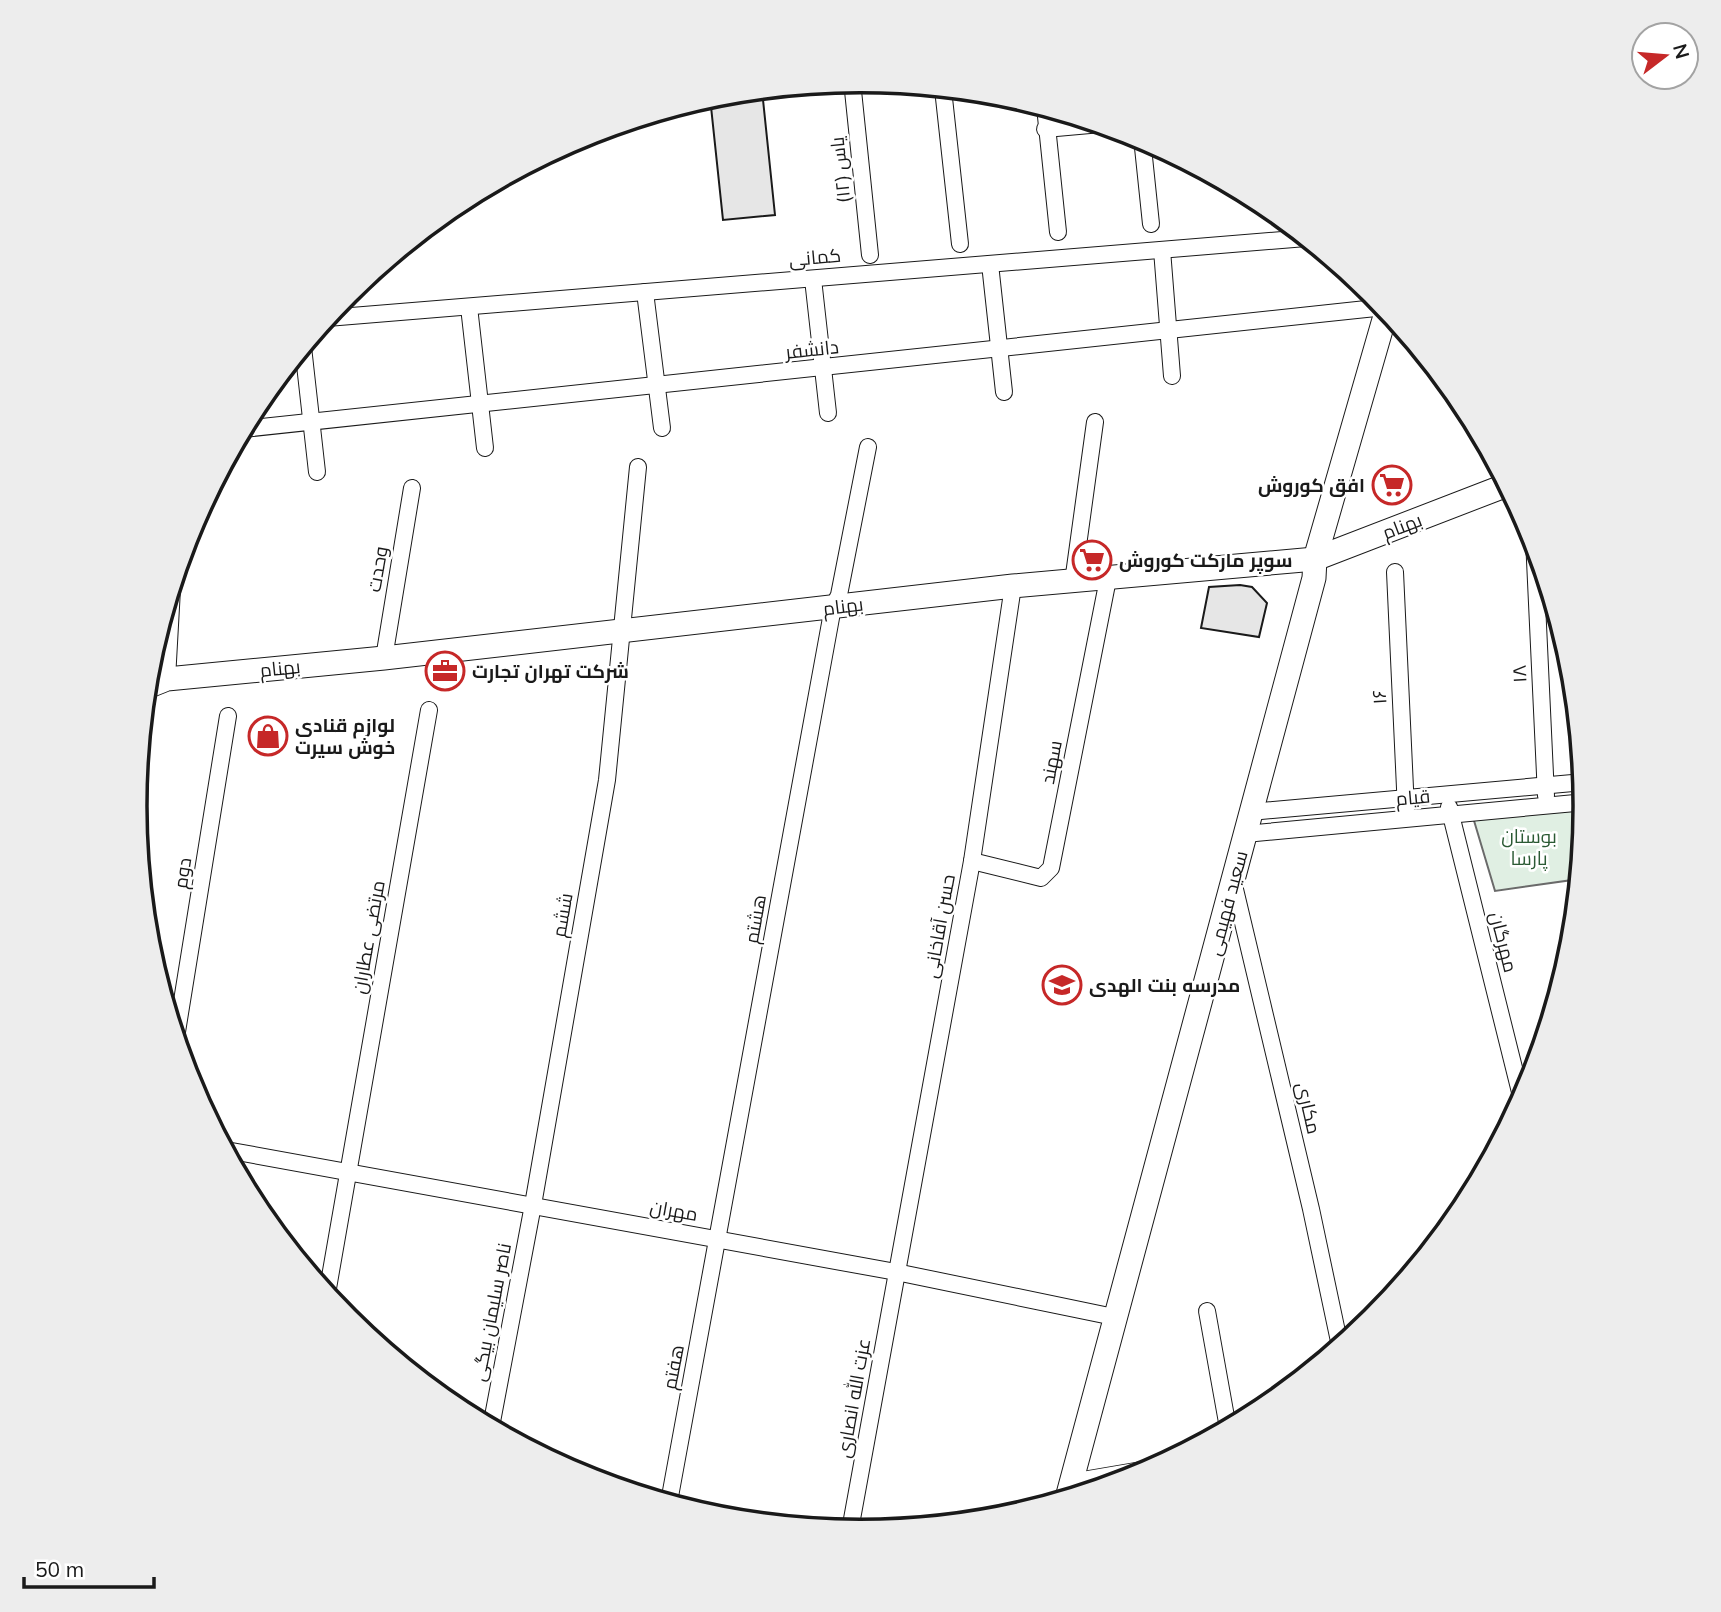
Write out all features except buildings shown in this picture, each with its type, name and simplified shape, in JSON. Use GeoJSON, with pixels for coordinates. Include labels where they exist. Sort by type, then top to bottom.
{"type":"FeatureCollection","features":[{"type":"Feature","properties":{"kind":"main road","name":"سعید فهیمی"},"geometry":{"type":"LineString","coordinates":[[1070,1487],[1314,578],[1315,559],[1382,321]]}},
{"type":"Feature","properties":{"kind":"main road","name":"بهنام"},"geometry":{"type":"LineString","coordinates":[[159,681],[621,631],[836,601],[1315,559],[1499,488]]}},
{"type":"Feature","properties":{"kind":"street","name":"یاس (۱۲)"},"geometry":{"type":"LineString","coordinates":[[853,93],[870,255]]}},
{"type":"Feature","properties":{"kind":"street"},"geometry":{"type":"LineString","coordinates":[[944,98],[960,244]]}},
{"type":"Feature","properties":{"kind":"street"},"geometry":{"type":"LineString","coordinates":[[1045,117],[1058,232]]}},
{"type":"Feature","properties":{"kind":"street"},"geometry":{"type":"LineString","coordinates":[[1045,129],[1075,126]]}},
{"type":"Feature","properties":{"kind":"street"},"geometry":{"type":"LineString","coordinates":[[1143,152],[1151,224]]}},
{"type":"Feature","properties":{"kind":"street","name":"کمانی"},"geometry":{"type":"LineString","coordinates":[[342,317],[1294,239]]}},
{"type":"Feature","properties":{"kind":"street"},"geometry":{"type":"LineString","coordinates":[[1162,250],[1172,376]]}},
{"type":"Feature","properties":{"kind":"street"},"geometry":{"type":"LineString","coordinates":[[990,264],[1004,392]]}},
{"type":"Feature","properties":{"kind":"street"},"geometry":{"type":"LineString","coordinates":[[813,279],[828,413]]}},
{"type":"Feature","properties":{"kind":"street"},"geometry":{"type":"LineString","coordinates":[[645,292],[662,428]]}},
{"type":"Feature","properties":{"kind":"street"},"geometry":{"type":"LineString","coordinates":[[469,307],[485,448]]}},
{"type":"Feature","properties":{"kind":"street","name":"دانشفر"},"geometry":{"type":"LineString","coordinates":[[256,428],[1372,310]]}},
{"type":"Feature","properties":{"kind":"street"},"geometry":{"type":"LineString","coordinates":[[305,360],[317,472]]}},
{"type":"Feature","properties":{"kind":"street"},"geometry":{"type":"LineString","coordinates":[[1073,582],[1095,422]]}},
{"type":"Feature","properties":{"kind":"street","name":"هشتم"},"geometry":{"type":"LineString","coordinates":[[718,1239],[836,601],[868,447]]}},
{"type":"Feature","properties":{"kind":"street","name":"ششم"},"geometry":{"type":"LineString","coordinates":[[533,1205],[607,780],[638,467]]}},
{"type":"Feature","properties":{"kind":"street","name":"وحدت"},"geometry":{"type":"LineString","coordinates":[[384,658],[412,488]]}},
{"type":"Feature","properties":{"kind":"street","name":"۱۶"},"geometry":{"type":"LineString","coordinates":[[1395,572],[1407,819]]}},
{"type":"Feature","properties":{"kind":"street","name":"۱۸"},"geometry":{"type":"LineString","coordinates":[[1536,576],[1547,806]]}},
{"type":"Feature","properties":{"kind":"street","name":"سهند"},"geometry":{"type":"LineString","coordinates":[[972,861],[1041,878],[1052,869],[1108,579]]}},
{"type":"Feature","properties":{"kind":"street","name":"حسن آقاخانی"},"geometry":{"type":"LineString","coordinates":[[896,1272],[972,861],[1013,586]]}},
{"type":"Feature","properties":{"kind":"street","name":"مرتضی عطاران"},"geometry":{"type":"LineString","coordinates":[[329,1281],[429,710]]}},
{"type":"Feature","properties":{"kind":"street","name":"دوم"},"geometry":{"type":"LineString","coordinates":[[180,1017],[229,716]]}},
{"type":"Feature","properties":{"kind":"street","name":"قیام"},"geometry":{"type":"LineString","coordinates":[[1248,823],[1405,799],[1573,783]]}},
{"type":"Feature","properties":{"kind":"street","name":"مهرگان"},"geometry":{"type":"LineString","coordinates":[[1446,795],[1518,1082]]}},
{"type":"Feature","properties":{"kind":"street","name":"قیام"},"geometry":{"type":"LineString","coordinates":[[1248,823],[1407,819],[1574,803]]}},
{"type":"Feature","properties":{"kind":"street","name":"مکاری"},"geometry":{"type":"LineString","coordinates":[[1233,880],[1311,1209],[1338,1336]]}},
{"type":"Feature","properties":{"kind":"street","name":"مهران"},"geometry":{"type":"LineString","coordinates":[[237,1152],[896,1272],[1114,1317]]}},
{"type":"Feature","properties":{"kind":"street","name":"ناصر سلیمان بیگی"},"geometry":{"type":"LineString","coordinates":[[493,1417],[533,1205]]}},
{"type":"Feature","properties":{"kind":"street","name":"هفتم"},"geometry":{"type":"LineString","coordinates":[[671,1493],[718,1239]]}},
{"type":"Feature","properties":{"kind":"street","name":"عزت الله انصاری"},"geometry":{"type":"LineString","coordinates":[[852,1519],[896,1272]]}},
{"type":"Feature","properties":{"kind":"street"},"geometry":{"type":"LineString","coordinates":[[1207,1311],[1226,1418]]}},
{"type":"Feature","properties":{"kind":"green space","name":"بوستان پارسا"},"geometry":{"type":"Polygon","coordinates":[[[1574,807],[1570,880],[1495,891],[1472,814],[1574,807]]]}},
{"type":"Feature","properties":{"kind":"place","name":"افق کوروش"},"geometry":{"type":"Point","coordinates":[1392,485]}},
{"type":"Feature","properties":{"kind":"place","name":"سوپر ماركت كوروش"},"geometry":{"type":"Point","coordinates":[1092,560]}},
{"type":"Feature","properties":{"kind":"place","name":"شرکت تهران تجارت"},"geometry":{"type":"Point","coordinates":[445,671]}},
{"type":"Feature","properties":{"kind":"place","name":"لوازم قنادی خوش سیرت"},"geometry":{"type":"Point","coordinates":[268,736]}},
{"type":"Feature","properties":{"kind":"place","name":"مدرسه بنت الهدی"},"geometry":{"type":"Point","coordinates":[1062,985]}}]}
